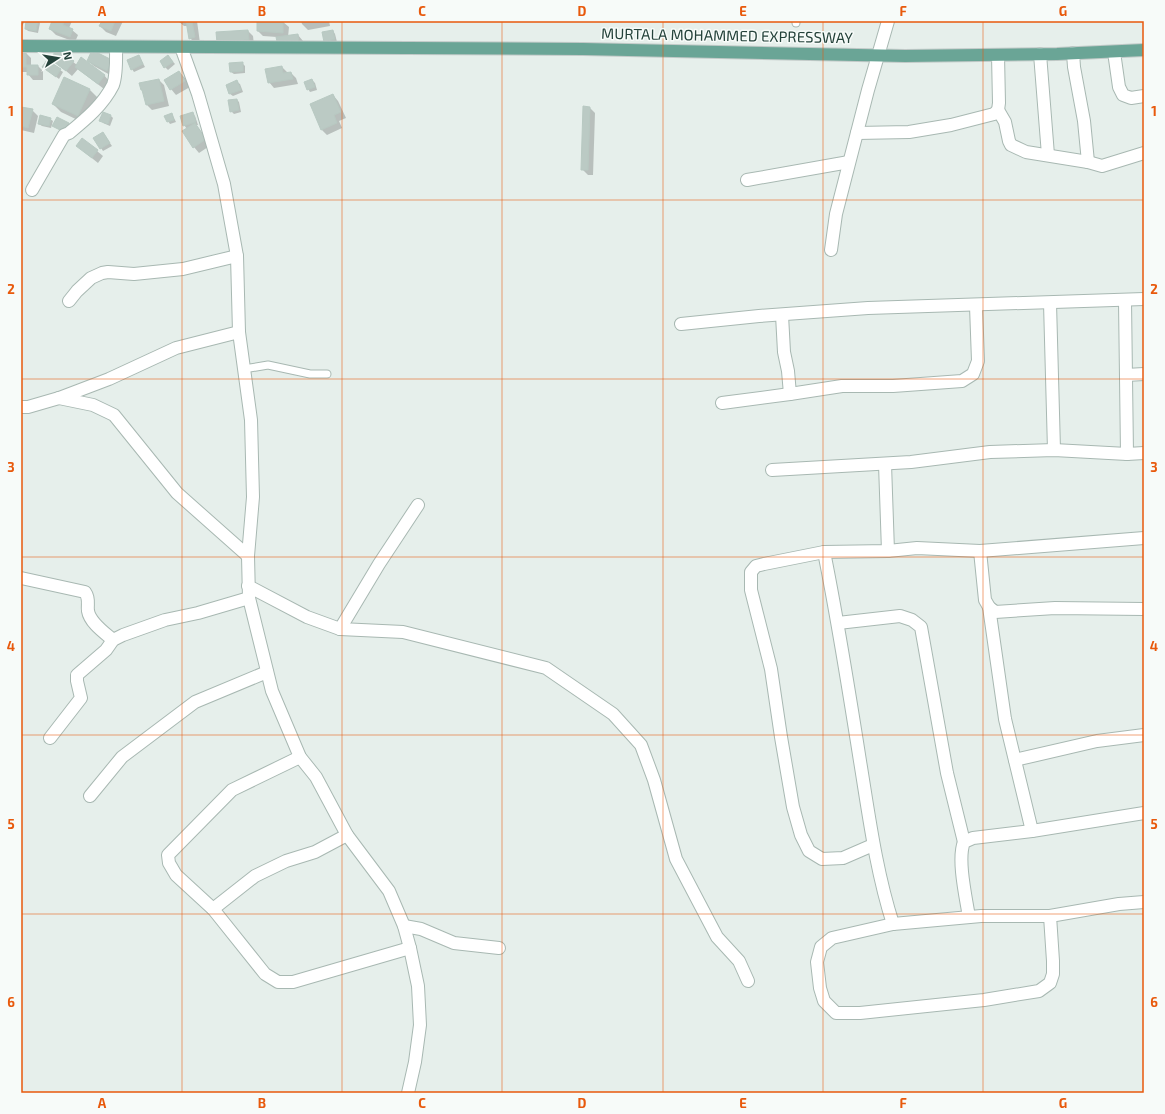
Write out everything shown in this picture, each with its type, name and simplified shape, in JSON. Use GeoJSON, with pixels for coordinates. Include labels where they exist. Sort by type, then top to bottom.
{"type":"FeatureCollection","features":[{"type":"Feature","properties":{"kind":"main road","name":"MURTALA MOHAMMED EXPRESSWAY"},"geometry":{"type":"LineString","coordinates":[[21,46],[575,49],[878,55],[998,55],[1144,50]]}},
{"type":"Feature","properties":{"kind":"street"},"geometry":{"type":"LineString","coordinates":[[831,250],[836,214],[868,90],[888,21]]}},
{"type":"Feature","properties":{"kind":"street"},"geometry":{"type":"LineString","coordinates":[[32,190],[64,135],[69,133],[96,110],[113,84],[116,65],[116,47]]}},
{"type":"Feature","properties":{"kind":"street"},"geometry":{"type":"LineString","coordinates":[[181,47],[198,94],[224,184],[237,256],[239,332],[251,428],[252,497],[248,556],[249,592],[272,691],[300,757],[316,776],[347,835],[389,891],[404,926],[418,986],[420,1025],[409,1093]]}},
{"type":"Feature","properties":{"kind":"street"},"geometry":{"type":"LineString","coordinates":[[1114,52],[1119,87],[1123,95],[1131,98],[1144,96]]}},
{"type":"Feature","properties":{"kind":"street"},"geometry":{"type":"LineString","coordinates":[[1073,53],[1074,67],[1084,121],[1088,162]]}},
{"type":"Feature","properties":{"kind":"street"},"geometry":{"type":"LineString","coordinates":[[1040,54],[1048,155]]}},
{"type":"Feature","properties":{"kind":"street"},"geometry":{"type":"LineString","coordinates":[[857,133],[916,131],[951,125],[994,114],[998,110],[999,103],[998,55]]}},
{"type":"Feature","properties":{"kind":"street"},"geometry":{"type":"LineString","coordinates":[[998,110],[1006,122],[1009,142],[1011,145],[1026,152],[1088,162],[1102,166],[1144,153]]}},
{"type":"Feature","properties":{"kind":"street"},"geometry":{"type":"LineString","coordinates":[[747,180],[849,162]]}},
{"type":"Feature","properties":{"kind":"street"},"geometry":{"type":"LineString","coordinates":[[69,301],[91,278],[102,272],[134,274],[183,270],[237,256]]}},
{"type":"Feature","properties":{"kind":"street"},"geometry":{"type":"LineString","coordinates":[[681,324],[868,308],[976,306],[1125,301],[1144,299]]}},
{"type":"Feature","properties":{"kind":"street"},"geometry":{"type":"LineString","coordinates":[[1125,301],[1127,454]]}},
{"type":"Feature","properties":{"kind":"street"},"geometry":{"type":"LineString","coordinates":[[1050,303],[1054,450]]}},
{"type":"Feature","properties":{"kind":"street"},"geometry":{"type":"LineString","coordinates":[[722,403],[842,386],[893,386],[962,381],[973,374],[978,361],[976,306]]}},
{"type":"Feature","properties":{"kind":"street"},"geometry":{"type":"LineString","coordinates":[[782,315],[784,352],[788,371],[790,394]]}},
{"type":"Feature","properties":{"kind":"street"},"geometry":{"type":"LineString","coordinates":[[21,408],[59,398],[109,379],[176,348],[239,332]]}},
{"type":"Feature","properties":{"kind":"street"},"geometry":{"type":"LineString","coordinates":[[1126,375],[1144,374]]}},
{"type":"Feature","properties":{"kind":"street"},"geometry":{"type":"LineString","coordinates":[[59,398],[93,404],[114,415],[177,493],[248,556]]}},
{"type":"Feature","properties":{"kind":"street"},"geometry":{"type":"LineString","coordinates":[[772,470],[911,462],[990,452],[1054,450],[1127,454],[1144,453]]}},
{"type":"Feature","properties":{"kind":"street"},"geometry":{"type":"LineString","coordinates":[[884,464],[888,551]]}},
{"type":"Feature","properties":{"kind":"street"},"geometry":{"type":"LineString","coordinates":[[340,629],[379,564],[418,505]]}},
{"type":"Feature","properties":{"kind":"street"},"geometry":{"type":"LineString","coordinates":[[873,845],[843,858],[822,858],[809,851],[801,835],[793,807],[780,737],[771,669],[751,590],[751,572],[756,566],[824,552],[888,551],[917,548],[980,551],[1144,538]]}},
{"type":"Feature","properties":{"kind":"street"},"geometry":{"type":"LineString","coordinates":[[980,551],[985,600],[989,607],[995,612],[1055,608],[1144,609]]}},
{"type":"Feature","properties":{"kind":"street"},"geometry":{"type":"LineString","coordinates":[[824,552],[838,623],[873,845],[883,893],[893,924]]}},
{"type":"Feature","properties":{"kind":"street"},"geometry":{"type":"LineString","coordinates":[[21,578],[85,592],[88,599],[88,612],[102,631],[113,640]]}},
{"type":"Feature","properties":{"kind":"street"},"geometry":{"type":"LineString","coordinates":[[50,738],[81,698],[77,675],[106,650],[113,640],[165,620],[198,613],[249,592],[307,618],[340,629],[403,632],[546,668],[613,714],[641,745],[654,780],[676,860],[717,937],[739,961],[748,981]]}},
{"type":"Feature","properties":{"kind":"street"},"geometry":{"type":"LineString","coordinates":[[989,607],[1005,718],[1032,831]]}},
{"type":"Feature","properties":{"kind":"street"},"geometry":{"type":"LineString","coordinates":[[838,623],[900,616],[912,620],[921,627],[947,774],[964,842]]}},
{"type":"Feature","properties":{"kind":"street"},"geometry":{"type":"LineString","coordinates":[[90,796],[122,757],[194,702],[268,672]]}},
{"type":"Feature","properties":{"kind":"street"},"geometry":{"type":"LineString","coordinates":[[1015,760],[1097,741],[1144,735]]}},
{"type":"Feature","properties":{"kind":"street"},"geometry":{"type":"LineString","coordinates":[[300,757],[232,790],[168,855],[169,863],[176,875],[213,909],[265,974],[278,982],[293,982],[410,948]]}},
{"type":"Feature","properties":{"kind":"street"},"geometry":{"type":"LineString","coordinates":[[969,917],[962,871],[961,848],[964,842],[973,838],[1032,831],[1144,813]]}},
{"type":"Feature","properties":{"kind":"street"},"geometry":{"type":"LineString","coordinates":[[213,909],[255,876],[286,861],[315,852],[347,835]]}},
{"type":"Feature","properties":{"kind":"street"},"geometry":{"type":"LineString","coordinates":[[1050,916],[1053,974],[1050,983],[1039,991],[984,1000],[860,1013],[836,1013],[824,1001],[820,988],[817,962],[821,947],[832,938],[893,924],[981,916],[1050,916],[1119,904],[1144,902]]}},
{"type":"Feature","properties":{"kind":"street"},"geometry":{"type":"LineString","coordinates":[[404,926],[421,929],[454,943],[499,948]]}},
{"type":"Feature","properties":{"kind":"lane"},"geometry":{"type":"LineString","coordinates":[[244,369],[268,365],[318,375],[327,374]]}},
{"type":"Feature","properties":{"kind":"building"},"geometry":{"type":"Polygon","coordinates":[[[26,21],[38,21],[36,31],[25,29],[26,21]]]}},
{"type":"Feature","properties":{"kind":"building"},"geometry":{"type":"Polygon","coordinates":[[[52,21],[64,21],[63,25],[73,29],[70,37],[49,29],[52,21]]]}},
{"type":"Feature","properties":{"kind":"building"},"geometry":{"type":"Polygon","coordinates":[[[102,21],[115,21],[111,31],[99,26],[102,21]]]}},
{"type":"Feature","properties":{"kind":"building"},"geometry":{"type":"Polygon","coordinates":[[[186,21],[192,21],[195,37],[189,39],[186,21]]]}},
{"type":"Feature","properties":{"kind":"building"},"geometry":{"type":"Polygon","coordinates":[[[257,21],[283,21],[283,33],[257,31],[257,21]]]}},
{"type":"Feature","properties":{"kind":"building"},"geometry":{"type":"Polygon","coordinates":[[[248,30],[249,40],[217,43],[216,32],[248,30]]]}},
{"type":"Feature","properties":{"kind":"building"},"geometry":{"type":"Polygon","coordinates":[[[333,30],[335,39],[324,42],[322,32],[333,30]]]}},
{"type":"Feature","properties":{"kind":"building"},"geometry":{"type":"Polygon","coordinates":[[[298,34],[299,43],[278,46],[276,37],[298,34]]]}},
{"type":"Feature","properties":{"kind":"building"},"geometry":{"type":"Polygon","coordinates":[[[58,48],[74,61],[66,71],[50,59],[58,48]]]}},
{"type":"Feature","properties":{"kind":"building"},"geometry":{"type":"Polygon","coordinates":[[[92,50],[112,60],[107,71],[87,61],[92,50]]]}},
{"type":"Feature","properties":{"kind":"building"},"geometry":{"type":"Polygon","coordinates":[[[21,51],[26,51],[26,65],[38,65],[38,75],[27,75],[27,67],[21,67],[21,51]]]}},
{"type":"Feature","properties":{"kind":"building"},"geometry":{"type":"Polygon","coordinates":[[[139,55],[143,64],[131,70],[127,60],[139,55]]]}},
{"type":"Feature","properties":{"kind":"building"},"geometry":{"type":"Polygon","coordinates":[[[168,55],[173,62],[164,68],[160,61],[168,55]]]}},
{"type":"Feature","properties":{"kind":"building"},"geometry":{"type":"Polygon","coordinates":[[[81,57],[105,75],[98,84],[75,67],[81,57]]]}},
{"type":"Feature","properties":{"kind":"building"},"geometry":{"type":"Polygon","coordinates":[[[47,60],[61,69],[56,77],[42,67],[47,60]]]}},
{"type":"Feature","properties":{"kind":"building"},"geometry":{"type":"Polygon","coordinates":[[[243,62],[243,71],[230,72],[229,63],[243,62]]]}},
{"type":"Feature","properties":{"kind":"building"},"geometry":{"type":"Polygon","coordinates":[[[282,66],[283,73],[291,72],[293,79],[268,83],[265,69],[282,66]]]}},
{"type":"Feature","properties":{"kind":"building"},"geometry":{"type":"Polygon","coordinates":[[[179,71],[185,81],[170,90],[164,80],[179,71]]]}},
{"type":"Feature","properties":{"kind":"building"},"geometry":{"type":"Polygon","coordinates":[[[64,77],[90,89],[78,116],[52,104],[64,77]]]}},
{"type":"Feature","properties":{"kind":"building"},"geometry":{"type":"Polygon","coordinates":[[[159,79],[164,101],[146,105],[139,83],[159,79]]]}},
{"type":"Feature","properties":{"kind":"building"},"geometry":{"type":"Polygon","coordinates":[[[312,79],[315,87],[307,90],[304,82],[312,79]]]}},
{"type":"Feature","properties":{"kind":"building"},"geometry":{"type":"Polygon","coordinates":[[[237,80],[241,90],[229,94],[226,85],[237,80]]]}},
{"type":"Feature","properties":{"kind":"building"},"geometry":{"type":"Polygon","coordinates":[[[333,94],[341,112],[334,115],[337,123],[321,130],[310,104],[333,94]]]}},
{"type":"Feature","properties":{"kind":"building"},"geometry":{"type":"Polygon","coordinates":[[[237,99],[239,110],[230,112],[228,100],[237,99]]]}},
{"type":"Feature","properties":{"kind":"building"},"geometry":{"type":"Polygon","coordinates":[[[583,106],[590,107],[588,170],[581,170],[583,106]]]}},
{"type":"Feature","properties":{"kind":"building"},"geometry":{"type":"Polygon","coordinates":[[[21,107],[33,109],[28,128],[21,126],[21,107]]]}},
{"type":"Feature","properties":{"kind":"building"},"geometry":{"type":"Polygon","coordinates":[[[103,112],[111,115],[108,124],[99,121],[103,112]]]}},
{"type":"Feature","properties":{"kind":"building"},"geometry":{"type":"Polygon","coordinates":[[[193,112],[196,122],[183,126],[180,116],[193,112]]]}},
{"type":"Feature","properties":{"kind":"building"},"geometry":{"type":"Polygon","coordinates":[[[172,113],[174,120],[167,122],[164,116],[172,113]]]}},
{"type":"Feature","properties":{"kind":"building"},"geometry":{"type":"Polygon","coordinates":[[[40,115],[51,118],[49,126],[38,124],[40,115]]]}},
{"type":"Feature","properties":{"kind":"building"},"geometry":{"type":"Polygon","coordinates":[[[57,117],[69,123],[64,132],[52,126],[57,117]]]}},
{"type":"Feature","properties":{"kind":"building"},"geometry":{"type":"Polygon","coordinates":[[[195,123],[206,139],[193,148],[182,131],[195,123]]]}},
{"type":"Feature","properties":{"kind":"building"},"geometry":{"type":"Polygon","coordinates":[[[103,132],[110,143],[100,149],[93,138],[103,132]]]}},
{"type":"Feature","properties":{"kind":"building"},"geometry":{"type":"Polygon","coordinates":[[[82,138],[98,150],[92,158],[76,146],[82,138]]]}}]}
